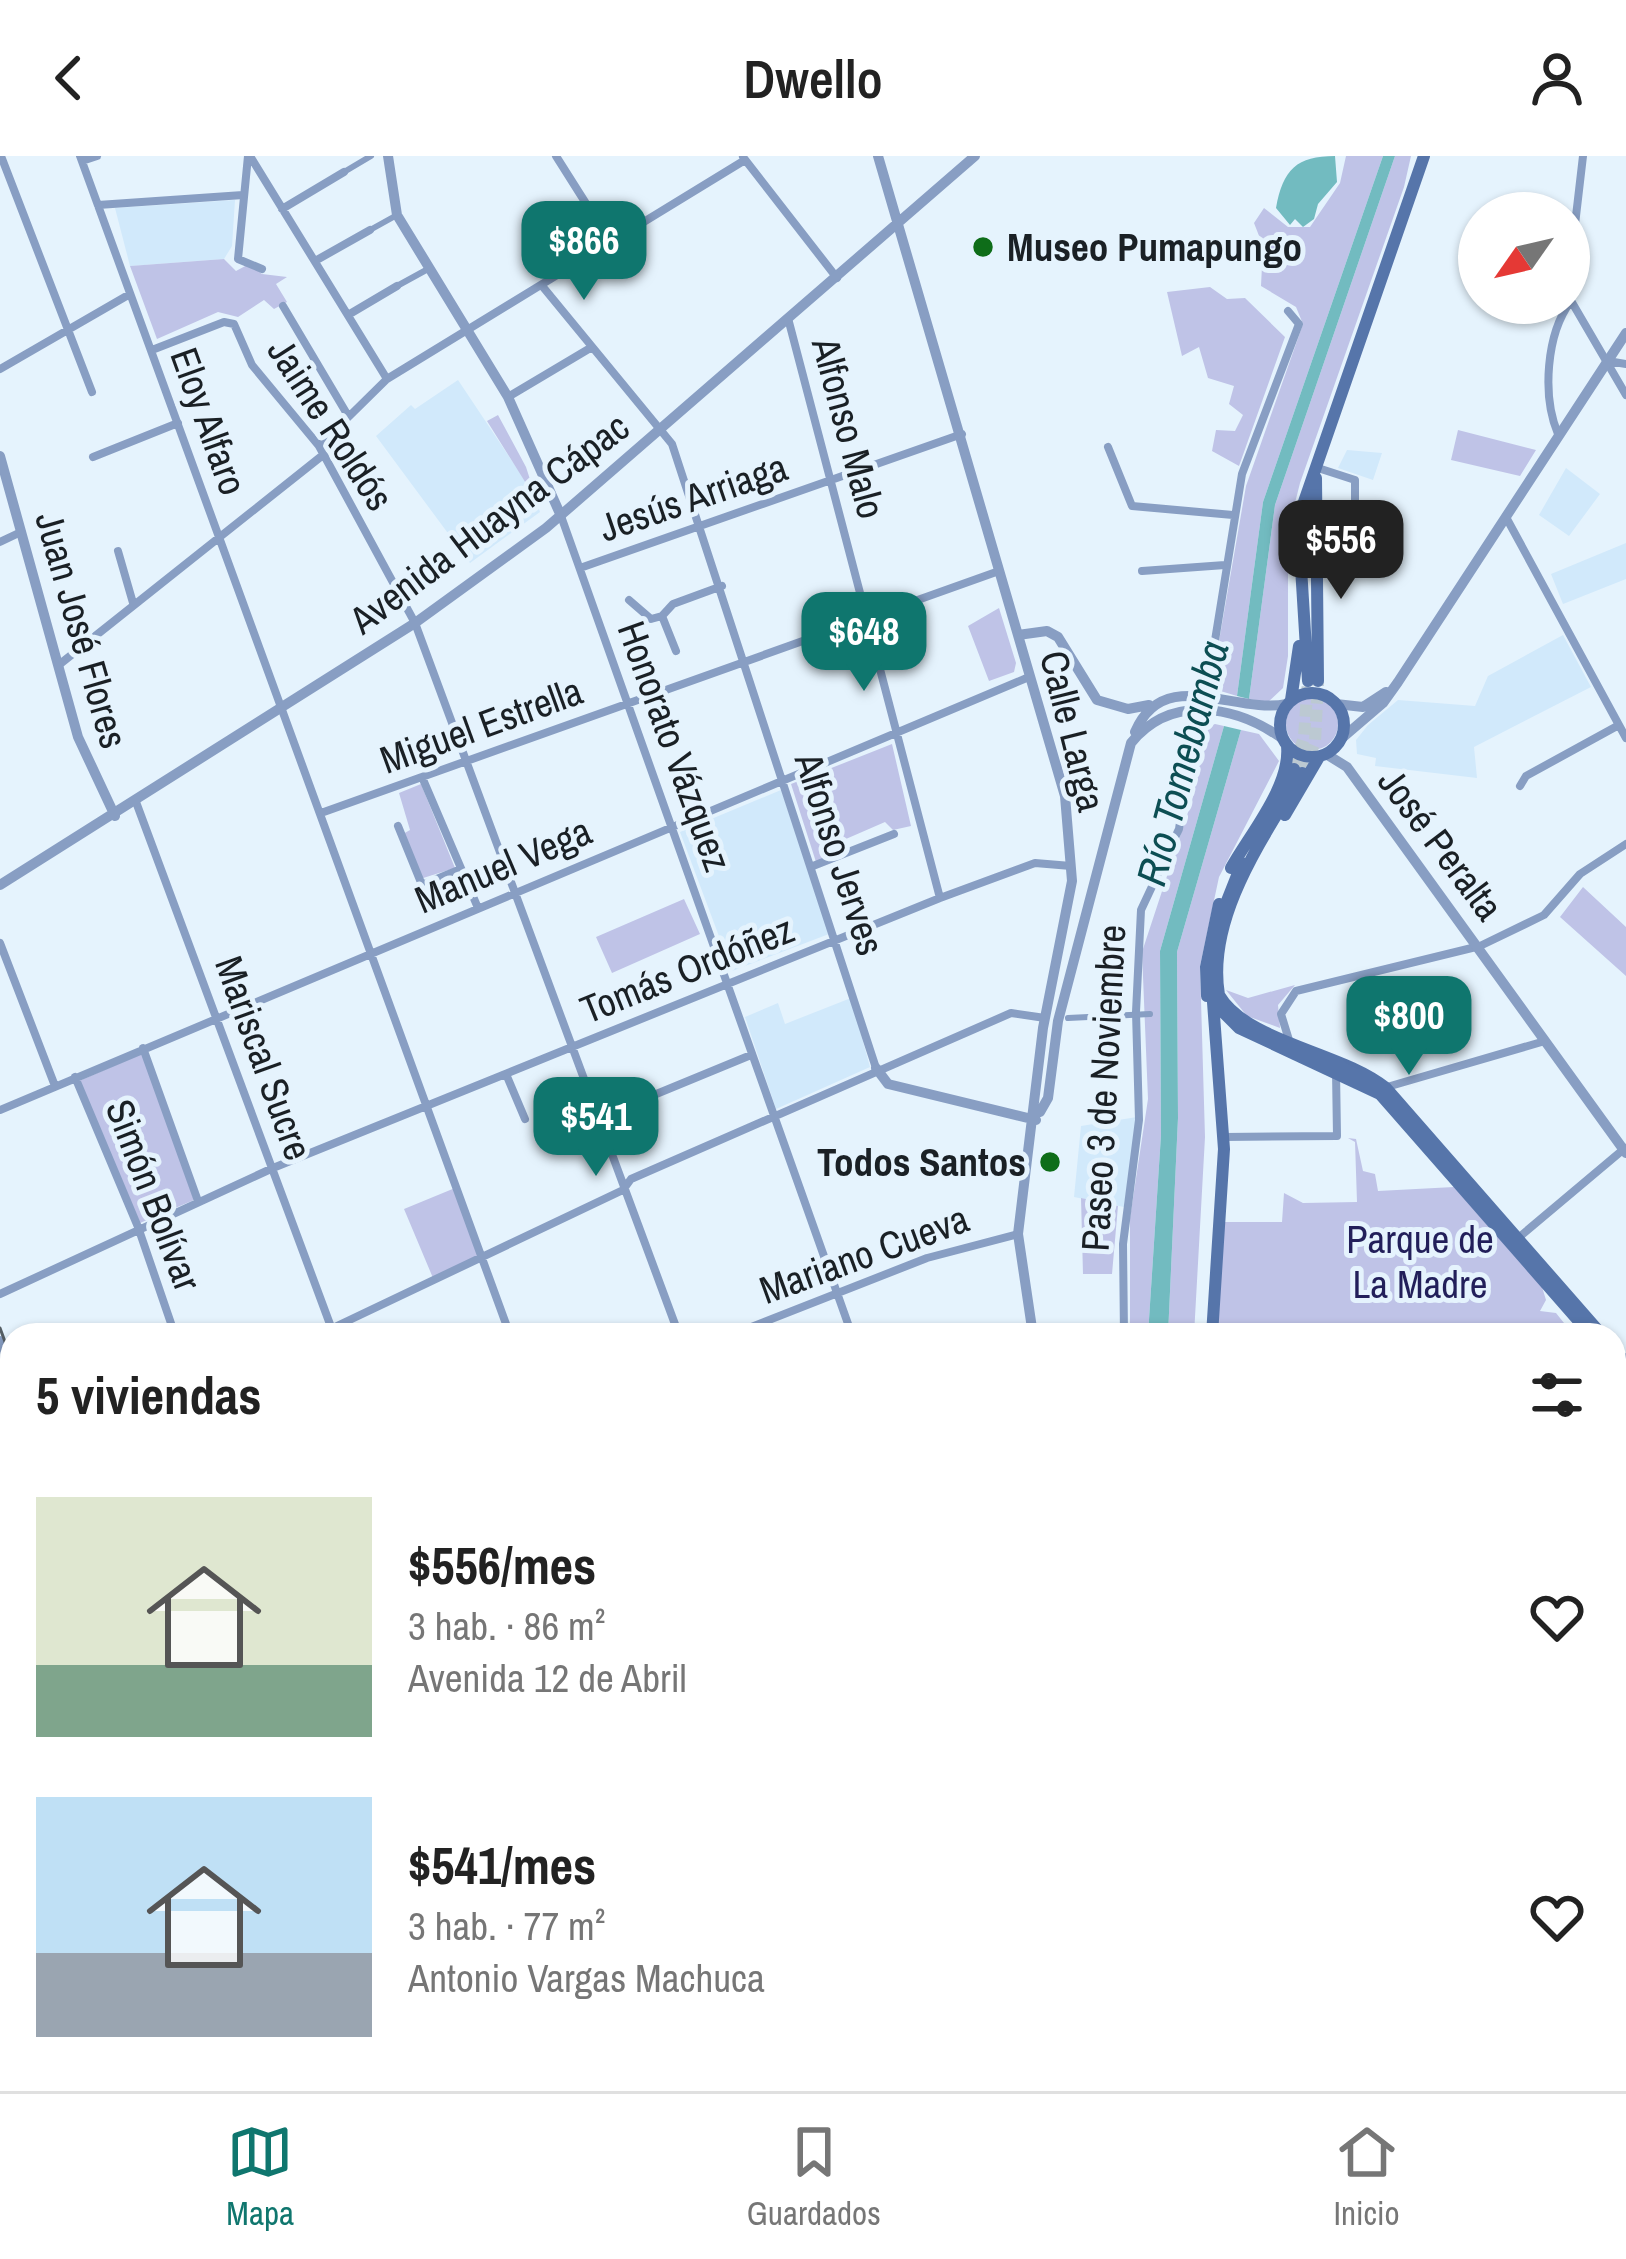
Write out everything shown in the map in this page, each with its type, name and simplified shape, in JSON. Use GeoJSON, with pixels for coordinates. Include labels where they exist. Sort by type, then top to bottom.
{"type":"FeatureCollection","features":[{"type":"Feature","properties":{"kind":"main road"},"geometry":{"type":"LineString","coordinates":[[1213,1323],[1223,1138],[1205,977],[1210,935],[1227,877],[1285,767],[1280,718],[1289,702],[1299,655],[1298,519],[1424,156]]}},
{"type":"Feature","properties":{"kind":"main road"},"geometry":{"type":"LineString","coordinates":[[1298,519],[1313,681],[1317,470]]}},
{"type":"Feature","properties":{"kind":"main road"},"geometry":{"type":"LineString","coordinates":[[1240,887],[1323,755],[1341,739],[1343,717],[1334,702],[1316,525]]}},
{"type":"Feature","properties":{"kind":"main road"},"geometry":{"type":"LineString","coordinates":[[1289,702],[1311,692],[1334,702]]}},
{"type":"Feature","properties":{"kind":"main road"},"geometry":{"type":"LineString","coordinates":[[1284,742],[1298,754],[1323,755]]}},
{"type":"Feature","properties":{"kind":"main road"},"geometry":{"type":"LineString","coordinates":[[1211,1021],[1219,1003],[1217,965],[1240,887],[1298,771],[1232,883],[1211,962],[1219,1003],[1240,1028],[1380,1094],[1591,1323]]}},
{"type":"Feature","properties":{"kind":"main road"},"geometry":{"type":"LineString","coordinates":[[1219,1003],[1289,1040],[1366,1072],[1386,1088],[1581,1323]]}},
{"type":"Feature","properties":{"kind":"street"},"geometry":{"type":"LineString","coordinates":[[1,156],[92,392]]}},
{"type":"Feature","properties":{"kind":"street"},"geometry":{"type":"LineString","coordinates":[[81,158],[97,156]]}},
{"type":"Feature","properties":{"kind":"street"},"geometry":{"type":"LineString","coordinates":[[249,156],[238,259],[262,269]]}},
{"type":"Feature","properties":{"kind":"street"},"geometry":{"type":"LineString","coordinates":[[249,156],[387,379]]}},
{"type":"Feature","properties":{"kind":"street"},"geometry":{"type":"LineString","coordinates":[[282,209],[371,156]]}},
{"type":"Feature","properties":{"kind":"street"},"geometry":{"type":"LineString","coordinates":[[388,156],[397,215],[508,398],[561,516]]}},
{"type":"Feature","properties":{"kind":"street"},"geometry":{"type":"LineString","coordinates":[[556,156],[610,243]]}},
{"type":"Feature","properties":{"kind":"street","name":"Calle Larga"},"geometry":{"type":"LineString","coordinates":[[878,156],[1065,796],[1071,866],[1057,1019]]}},
{"type":"Feature","properties":{"kind":"street","name":"Avenida Huayna Cápac"},"geometry":{"type":"LineString","coordinates":[[0,885],[415,623],[561,516],[975,156]]}},
{"type":"Feature","properties":{"kind":"street"},"geometry":{"type":"LineString","coordinates":[[1579,192],[1583,156]]}},
{"type":"Feature","properties":{"kind":"street","name":"Eloy Alfaro"},"geometry":{"type":"LineString","coordinates":[[81,158],[506,1323]]}},
{"type":"Feature","properties":{"kind":"street"},"geometry":{"type":"LineString","coordinates":[[59,664],[321,450],[347,414],[387,379],[543,287],[744,158],[839,279]]}},
{"type":"Feature","properties":{"kind":"street"},"geometry":{"type":"LineString","coordinates":[[98,205],[243,195]]}},
{"type":"Feature","properties":{"kind":"street"},"geometry":{"type":"LineString","coordinates":[[315,262],[397,215]]}},
{"type":"Feature","properties":{"kind":"street"},"geometry":{"type":"LineString","coordinates":[[348,315],[428,269]]}},
{"type":"Feature","properties":{"kind":"street","name":"Alfonso Jerves"},"geometry":{"type":"LineString","coordinates":[[543,287],[664,429],[747,661],[876,1068]]}},
{"type":"Feature","properties":{"kind":"street"},"geometry":{"type":"LineString","coordinates":[[0,369],[130,294]]}},
{"type":"Feature","properties":{"kind":"street"},"geometry":{"type":"LineString","coordinates":[[284,306],[347,414]]}},
{"type":"Feature","properties":{"kind":"street"},"geometry":{"type":"LineString","coordinates":[[1206,696],[1242,474],[1299,324],[1288,310]]}},
{"type":"Feature","properties":{"kind":"street","name":"Jaime Roldós"},"geometry":{"type":"LineString","coordinates":[[151,350],[231,322],[252,365],[321,450],[415,623],[470,760],[674,1323]]}},
{"type":"Feature","properties":{"kind":"street","name":"Alfonso Malo"},"geometry":{"type":"LineString","coordinates":[[789,322],[940,898]]}},
{"type":"Feature","properties":{"kind":"street"},"geometry":{"type":"LineString","coordinates":[[1554,324],[1549,412],[1558,434]]}},
{"type":"Feature","properties":{"kind":"street"},"geometry":{"type":"LineString","coordinates":[[1585,324],[1626,395]]}},
{"type":"Feature","properties":{"kind":"street"},"geometry":{"type":"LineString","coordinates":[[1341,739],[1398,682],[1626,332]]}},
{"type":"Feature","properties":{"kind":"street"},"geometry":{"type":"LineString","coordinates":[[508,398],[592,346]]}},
{"type":"Feature","properties":{"kind":"street"},"geometry":{"type":"LineString","coordinates":[[1607,361],[1626,364]]}},
{"type":"Feature","properties":{"kind":"street"},"geometry":{"type":"LineString","coordinates":[[93,457],[178,424]]}},
{"type":"Feature","properties":{"kind":"street","name":"Jesús Arriaga"},"geometry":{"type":"LineString","coordinates":[[580,568],[962,434]]}},
{"type":"Feature","properties":{"kind":"street"},"geometry":{"type":"LineString","coordinates":[[1108,447],[1132,506],[1233,514]]}},
{"type":"Feature","properties":{"kind":"street","name":"Juan José Flores"},"geometry":{"type":"LineString","coordinates":[[0,456],[78,737],[115,816]]}},
{"type":"Feature","properties":{"kind":"street"},"geometry":{"type":"LineString","coordinates":[[1317,470],[1355,480],[1355,506]]}},
{"type":"Feature","properties":{"kind":"street","name":"Honorato Vázquez"},"geometry":{"type":"LineString","coordinates":[[561,516],[849,1323]]}},
{"type":"Feature","properties":{"kind":"street"},"geometry":{"type":"LineString","coordinates":[[1507,519],[1626,738]]}},
{"type":"Feature","properties":{"kind":"street"},"geometry":{"type":"LineString","coordinates":[[0,542],[21,532]]}},
{"type":"Feature","properties":{"kind":"street"},"geometry":{"type":"LineString","coordinates":[[118,551],[134,603]]}},
{"type":"Feature","properties":{"kind":"street"},"geometry":{"type":"LineString","coordinates":[[1142,571],[1225,566]]}},
{"type":"Feature","properties":{"kind":"street","name":"Miguel Estrella"},"geometry":{"type":"LineString","coordinates":[[321,813],[999,571]]}},
{"type":"Feature","properties":{"kind":"street"},"geometry":{"type":"LineString","coordinates":[[629,600],[651,619],[662,616],[673,604],[722,586]]}},
{"type":"Feature","properties":{"kind":"street"},"geometry":{"type":"LineString","coordinates":[[662,616],[676,650]]}},
{"type":"Feature","properties":{"kind":"street"},"geometry":{"type":"LineString","coordinates":[[1018,635],[1047,631],[1058,637],[1097,700],[1128,709],[1174,696],[1206,696],[1263,709],[1289,702]]}},
{"type":"Feature","properties":{"kind":"street","name":"Manuel Vega"},"geometry":{"type":"LineString","coordinates":[[0,1110],[1029,677]]}},
{"type":"Feature","properties":{"kind":"street"},"geometry":{"type":"LineString","coordinates":[[1334,702],[1363,707],[1398,682]]}},
{"type":"Feature","properties":{"kind":"street"},"geometry":{"type":"LineString","coordinates":[[1031,1323],[1018,1234],[1036,1120],[1048,1098],[1057,1019],[1131,743],[1141,718],[1158,701]]}},
{"type":"Feature","properties":{"kind":"street"},"geometry":{"type":"LineString","coordinates":[[1131,743],[1161,714],[1196,711],[1260,723],[1284,742]]}},
{"type":"Feature","properties":{"kind":"street","name":"Paseo 3 de Noviembre"},"geometry":{"type":"LineString","coordinates":[[1124,1323],[1123,1244],[1139,1120],[1136,1012],[1141,910],[1179,829],[1196,711]]}},
{"type":"Feature","properties":{"kind":"street"},"geometry":{"type":"LineString","coordinates":[[1520,786],[1526,776],[1619,725]]}},
{"type":"Feature","properties":{"kind":"street","name":"José Peralta"},"geometry":{"type":"LineString","coordinates":[[1323,755],[1347,767],[1625,1150]]}},
{"type":"Feature","properties":{"kind":"street"},"geometry":{"type":"LineString","coordinates":[[422,778],[478,908]]}},
{"type":"Feature","properties":{"kind":"street","name":"Mariscal Sucre"},"geometry":{"type":"LineString","coordinates":[[136,802],[330,1323]]}},
{"type":"Feature","properties":{"kind":"street"},"geometry":{"type":"LineString","coordinates":[[398,826],[422,885],[461,869]]}},
{"type":"Feature","properties":{"kind":"street"},"geometry":{"type":"LineString","coordinates":[[813,866],[894,834]]}},
{"type":"Feature","properties":{"kind":"street"},"geometry":{"type":"LineString","coordinates":[[1289,1040],[1282,1005],[1296,991],[1480,946],[1544,915],[1580,874],[1626,844]]}},
{"type":"Feature","properties":{"kind":"street","name":"Tomás Ordóñez"},"geometry":{"type":"LineString","coordinates":[[0,1294],[273,1168],[940,898],[1035,862],[1071,866]]}},
{"type":"Feature","properties":{"kind":"street","name":"Simón Bolívar"},"geometry":{"type":"LineString","coordinates":[[0,943],[55,1086]]}},
{"type":"Feature","properties":{"kind":"street"},"geometry":{"type":"LineString","coordinates":[[351,1323],[623,1190],[631,1179],[876,1068],[1011,1013],[1057,1019],[1150,1014]]}},
{"type":"Feature","properties":{"kind":"street"},"geometry":{"type":"LineString","coordinates":[[1386,1088],[1546,1040]]}},
{"type":"Feature","properties":{"kind":"street"},"geometry":{"type":"LineString","coordinates":[[143,1048],[198,1201]]}},
{"type":"Feature","properties":{"kind":"street"},"geometry":{"type":"LineString","coordinates":[[598,1118],[751,1055]]}},
{"type":"Feature","properties":{"kind":"street"},"geometry":{"type":"LineString","coordinates":[[876,1068],[888,1084],[1036,1120]]}},
{"type":"Feature","properties":{"kind":"street"},"geometry":{"type":"LineString","coordinates":[[1223,1138],[1337,1136],[1336,1071]]}},
{"type":"Feature","properties":{"kind":"street"},"geometry":{"type":"LineString","coordinates":[[506,1074],[525,1119]]}},
{"type":"Feature","properties":{"kind":"street","name":"Simón Bolívar"},"geometry":{"type":"LineString","coordinates":[[75,1077],[138,1227],[171,1323]]}},
{"type":"Feature","properties":{"kind":"street"},"geometry":{"type":"LineString","coordinates":[[1515,1241],[1625,1150]]}},
{"type":"Feature","properties":{"kind":"street","name":"Mariano Cueva"},"geometry":{"type":"LineString","coordinates":[[761,1323],[927,1258],[1018,1234]]}},
{"type":"Feature","properties":{"kind":"shaded area"},"geometry":{"type":"Polygon","coordinates":[[[1335,156],[1337,182],[1318,204],[1314,219],[1303,227],[1295,219],[1290,225],[1276,208],[1288,174],[1301,162],[1335,156]]]}},
{"type":"Feature","properties":{"kind":"shaded area"},"geometry":{"type":"Polygon","coordinates":[[[1383,156],[1395,156],[1275,505],[1249,699],[1237,696],[1263,502],[1383,156]]]}},
{"type":"Feature","properties":{"kind":"shaded area"},"geometry":{"type":"Polygon","coordinates":[[[235,200],[232,246],[224,259],[130,266],[115,208],[235,200]]]}},
{"type":"Feature","properties":{"kind":"shaded area"},"geometry":{"type":"Polygon","coordinates":[[[458,380],[534,494],[540,512],[470,563],[376,436],[411,405],[415,409],[458,380]]]}},
{"type":"Feature","properties":{"kind":"shaded area"},"geometry":{"type":"Polygon","coordinates":[[[1347,450],[1382,453],[1373,480],[1338,468],[1347,450]]]}},
{"type":"Feature","properties":{"kind":"shaded area"},"geometry":{"type":"Polygon","coordinates":[[[1566,468],[1600,494],[1569,536],[1539,515],[1566,468]]]}},
{"type":"Feature","properties":{"kind":"shaded area"},"geometry":{"type":"Polygon","coordinates":[[[1626,543],[1626,579],[1563,604],[1551,574],[1626,543]]]}},
{"type":"Feature","properties":{"kind":"shaded area"},"geometry":{"type":"Polygon","coordinates":[[[1563,635],[1591,687],[1474,747],[1477,778],[1375,766],[1376,758],[1357,754],[1356,740],[1398,700],[1475,706],[1488,676],[1563,635]]]}},
{"type":"Feature","properties":{"kind":"shaded area"},"geometry":{"type":"Polygon","coordinates":[[[1224,726],[1241,730],[1177,952],[1178,1118],[1169,1323],[1149,1323],[1161,1135],[1160,951],[1224,726]]]}},
{"type":"Feature","properties":{"kind":"shaded area"},"geometry":{"type":"Polygon","coordinates":[[[781,790],[829,934],[732,971],[680,832],[781,790]]]}},
{"type":"Feature","properties":{"kind":"shaded area"},"geometry":{"type":"Polygon","coordinates":[[[851,998],[870,1067],[776,1109],[745,1017],[778,1003],[785,1024],[851,998]]]}},
{"type":"Feature","properties":{"kind":"shaded area"},"geometry":{"type":"Polygon","coordinates":[[[1137,1117],[1124,1207],[1074,1197],[1081,1126],[1137,1117]]]}},
{"type":"Feature","properties":{"kind":"green space"},"geometry":{"type":"Polygon","coordinates":[[[1346,156],[1383,156],[1263,502],[1237,696],[1214,689],[1214,670],[1246,486],[1303,324],[1296,307],[1261,286],[1263,246],[1254,223],[1264,208],[1288,227],[1310,227],[1340,183],[1346,156]]]}},
{"type":"Feature","properties":{"kind":"green space"},"geometry":{"type":"Polygon","coordinates":[[[1395,156],[1411,156],[1404,187],[1300,483],[1288,531],[1288,656],[1283,688],[1267,703],[1249,699],[1275,505],[1395,156]]]}},
{"type":"Feature","properties":{"kind":"green space"},"geometry":{"type":"Polygon","coordinates":[[[224,259],[236,271],[249,264],[262,274],[287,277],[276,284],[287,302],[274,309],[264,300],[238,317],[218,312],[157,339],[130,266],[224,259]]]}},
{"type":"Feature","properties":{"kind":"green space"},"geometry":{"type":"Polygon","coordinates":[[[1210,287],[1227,299],[1245,298],[1285,337],[1239,466],[1212,451],[1216,430],[1235,431],[1243,415],[1229,404],[1234,386],[1208,378],[1199,347],[1182,356],[1167,292],[1210,287]]]}},
{"type":"Feature","properties":{"kind":"green space"},"geometry":{"type":"Polygon","coordinates":[[[498,415],[526,467],[537,501],[487,421],[498,415]]]}},
{"type":"Feature","properties":{"kind":"green space"},"geometry":{"type":"Polygon","coordinates":[[[1458,430],[1536,450],[1520,476],[1451,460],[1458,430]]]}},
{"type":"Feature","properties":{"kind":"green space"},"geometry":{"type":"Polygon","coordinates":[[[999,608],[1016,663],[1014,672],[989,681],[968,626],[999,608]]]}},
{"type":"Feature","properties":{"kind":"green space"},"geometry":{"type":"Polygon","coordinates":[[[1312,698],[1330,706],[1338,724],[1330,742],[1312,750],[1294,742],[1286,724],[1294,706],[1312,698]]]}},
{"type":"Feature","properties":{"kind":"green space"},"geometry":{"type":"Polygon","coordinates":[[[1224,726],[1160,951],[1161,1135],[1149,1323],[1130,1323],[1130,1218],[1148,1099],[1142,952],[1193,797],[1207,727],[1224,726]]]}},
{"type":"Feature","properties":{"kind":"green space"},"geometry":{"type":"Polygon","coordinates":[[[1241,730],[1259,734],[1279,761],[1219,877],[1200,966],[1205,1137],[1195,1323],[1169,1323],[1178,1118],[1177,952],[1241,730]]]}},
{"type":"Feature","properties":{"kind":"green space"},"geometry":{"type":"Polygon","coordinates":[[[892,744],[911,826],[893,830],[885,822],[839,842],[831,855],[816,862],[791,784],[892,744]]]}},
{"type":"Feature","properties":{"kind":"green space"},"geometry":{"type":"Polygon","coordinates":[[[421,784],[455,868],[420,879],[403,834],[410,830],[399,793],[421,784]]]}},
{"type":"Feature","properties":{"kind":"green space"},"geometry":{"type":"Polygon","coordinates":[[[1583,887],[1626,927],[1626,976],[1560,917],[1583,887]]]}},
{"type":"Feature","properties":{"kind":"green space"},"geometry":{"type":"Polygon","coordinates":[[[684,899],[700,934],[612,973],[596,937],[684,899]]]}},
{"type":"Feature","properties":{"kind":"green space"},"geometry":{"type":"Polygon","coordinates":[[[1295,985],[1278,1005],[1280,1028],[1247,1016],[1226,990],[1248,998],[1295,985]]]}},
{"type":"Feature","properties":{"kind":"green space"},"geometry":{"type":"Polygon","coordinates":[[[143,1053],[194,1200],[140,1223],[79,1081],[143,1053]]]}},
{"type":"Feature","properties":{"kind":"green space","name":"Parque de La Madre"},"geometry":{"type":"Polygon","coordinates":[[[1348,1138],[1356,1139],[1363,1171],[1375,1174],[1378,1191],[1454,1187],[1542,1287],[1546,1300],[1540,1311],[1556,1313],[1564,1323],[1215,1323],[1223,1222],[1282,1222],[1284,1193],[1303,1203],[1357,1202],[1355,1142],[1348,1138]]]}},
{"type":"Feature","properties":{"kind":"green space"},"geometry":{"type":"Polygon","coordinates":[[[455,1188],[480,1256],[433,1278],[404,1209],[455,1188]]]}},
{"type":"Feature","properties":{"kind":"green space"},"geometry":{"type":"Polygon","coordinates":[[[1081,1198],[1118,1206],[1112,1274],[1083,1274],[1081,1198]]]}},
{"type":"Feature","properties":{"kind":"tunnel"},"geometry":{"type":"LineString","coordinates":[[1294,769],[1304,737],[1308,681]]}},
{"type":"Feature","properties":{"kind":"tunnel"},"geometry":{"type":"LineString","coordinates":[[1302,773],[1315,742],[1318,681]]}},
{"type":"Feature","properties":{"kind":"place","name":"Museo Pumapungo"},"geometry":{"type":"Point","coordinates":[983,247]}},
{"type":"Feature","properties":{"kind":"place","name":"Todos Santos"},"geometry":{"type":"Point","coordinates":[1050,1162]}},
{"type":"Feature","properties":{"kind":"water label","name":"Río Tomebamba"},"geometry":{"type":"Point","coordinates":[1182,763]}}]}
